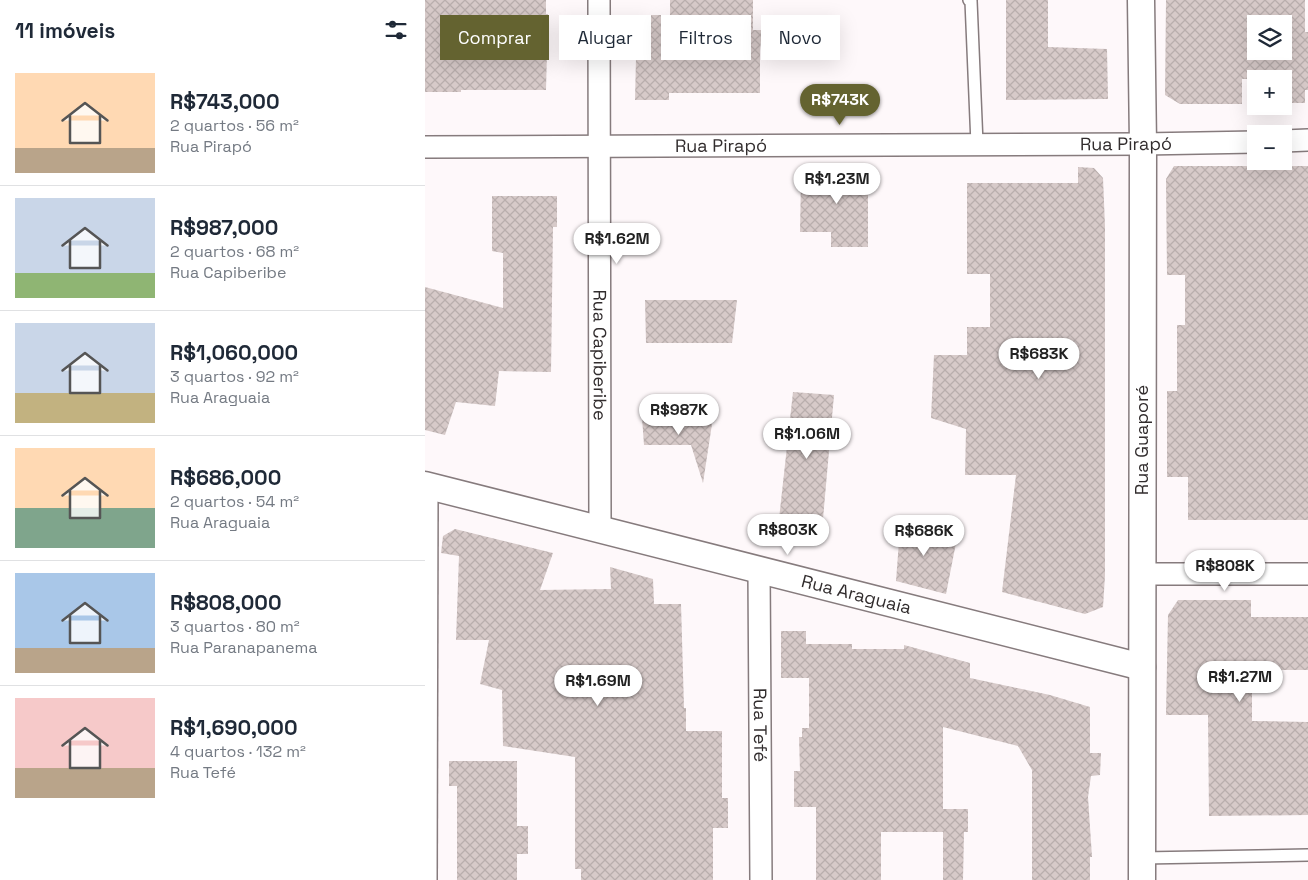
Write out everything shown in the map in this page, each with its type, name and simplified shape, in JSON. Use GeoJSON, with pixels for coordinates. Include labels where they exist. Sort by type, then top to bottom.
{"type":"FeatureCollection","features":[{"type":"Feature","properties":{"kind":"street","name":"Rua Capiberibe"},"geometry":{"type":"LineString","coordinates":[[599,0],[600,530]]}},
{"type":"Feature","properties":{"kind":"street","name":"Rua Guaporé"},"geometry":{"type":"LineString","coordinates":[[1141,0],[1143,144],[1142,869]]}},
{"type":"Feature","properties":{"kind":"street"},"geometry":{"type":"LineString","coordinates":[[1292,141],[1308,140]]}},
{"type":"Feature","properties":{"kind":"street","name":"Rua Pirapó"},"geometry":{"type":"LineString","coordinates":[[425,147],[1247,142]]}},
{"type":"Feature","properties":{"kind":"street"},"geometry":{"type":"LineString","coordinates":[[426,485],[426,880]]}},
{"type":"Feature","properties":{"kind":"street","name":"Rua Araguaia"},"geometry":{"type":"LineString","coordinates":[[426,485],[1142,667]]}},
{"type":"Feature","properties":{"kind":"street","name":"Rua Tefé"},"geometry":{"type":"LineString","coordinates":[[759,570],[761,880]]}},
{"type":"Feature","properties":{"kind":"street"},"geometry":{"type":"LineString","coordinates":[[1142,574],[1308,574]]}},
{"type":"Feature","properties":{"kind":"lane"},"geometry":{"type":"LineString","coordinates":[[969,0],[971,1],[977,144]]}},
{"type":"Feature","properties":{"kind":"lane"},"geometry":{"type":"LineString","coordinates":[[1142,869],[1308,855]]}},
{"type":"Feature","properties":{"kind":"building"},"geometry":{"type":"Polygon","coordinates":[[[425,0],[546,0],[546,14],[548,15],[440,15],[440,60],[547,60],[546,90],[425,92],[425,0]]]}},
{"type":"Feature","properties":{"kind":"building"},"geometry":{"type":"Polygon","coordinates":[[[670,0],[753,0],[753,30],[761,30],[760,93],[669,93],[669,100],[635,100],[636,60],[651,60],[651,15],[661,15],[661,60],[751,60],[751,15],[670,15],[670,0]]]}},
{"type":"Feature","properties":{"kind":"building"},"geometry":{"type":"Polygon","coordinates":[[[1006,0],[1048,0],[1048,47],[1107,49],[1108,99],[1006,100],[1006,0]]]}},
{"type":"Feature","properties":{"kind":"building"},"geometry":{"type":"Polygon","coordinates":[[[1166,0],[1305,0],[1305,32],[1308,32],[1308,90],[1305,90],[1305,103],[1292,103],[1292,70],[1247,70],[1247,79],[1242,79],[1242,104],[1180,104],[1165,95],[1166,0]]]}},
{"type":"Feature","properties":{"kind":"building"},"geometry":{"type":"Polygon","coordinates":[[[1174,166],[1247,166],[1247,170],[1292,170],[1292,166],[1308,166],[1308,520],[1188,520],[1188,477],[1167,477],[1167,391],[1177,391],[1177,325],[1185,325],[1185,275],[1167,275],[1166,179],[1174,166]]]}},
{"type":"Feature","properties":{"kind":"building"},"geometry":{"type":"Polygon","coordinates":[[[813,167],[868,167],[868,247],[831,247],[831,232],[800,232],[801,177],[813,177],[813,167]]]}},
{"type":"Feature","properties":{"kind":"building"},"geometry":{"type":"Polygon","coordinates":[[[1078,167],[1094,168],[1103,178],[1105,226],[1105,576],[1103,607],[1085,614],[1002,592],[1016,475],[965,475],[966,429],[931,418],[934,355],[967,355],[967,327],[990,327],[990,274],[967,274],[967,183],[1078,183],[1078,167]]]}},
{"type":"Feature","properties":{"kind":"building"},"geometry":{"type":"Polygon","coordinates":[[[492,196],[557,196],[557,227],[553,227],[551,372],[499,371],[495,406],[456,402],[445,435],[425,430],[425,287],[503,308],[503,253],[492,251],[492,196]]]}},
{"type":"Feature","properties":{"kind":"building"},"geometry":{"type":"Polygon","coordinates":[[[645,300],[737,300],[732,343],[646,343],[645,300]]]}},
{"type":"Feature","properties":{"kind":"building"},"geometry":{"type":"Polygon","coordinates":[[[793,392],[834,395],[822,530],[779,519],[793,392]]]}},
{"type":"Feature","properties":{"kind":"building"},"geometry":{"type":"Polygon","coordinates":[[[642,417],[693,417],[693,424],[712,424],[703,483],[691,445],[644,445],[642,417]]]}},
{"type":"Feature","properties":{"kind":"building"},"geometry":{"type":"Polygon","coordinates":[[[901,515],[923,520],[923,532],[945,535],[945,542],[956,543],[946,594],[896,581],[901,515]]]}},
{"type":"Feature","properties":{"kind":"building"},"geometry":{"type":"Polygon","coordinates":[[[455,529],[553,553],[540,590],[611,589],[610,567],[653,579],[654,604],[681,604],[686,731],[722,731],[722,798],[728,798],[728,828],[713,828],[713,880],[581,880],[581,869],[575,869],[575,757],[503,746],[502,690],[480,684],[489,640],[456,640],[459,556],[441,553],[443,536],[455,529]]]}},
{"type":"Feature","properties":{"kind":"building"},"geometry":{"type":"Polygon","coordinates":[[[1178,600],[1251,600],[1251,617],[1308,617],[1308,670],[1252,670],[1252,721],[1308,722],[1308,815],[1209,816],[1208,715],[1166,715],[1168,615],[1178,600]]]}},
{"type":"Feature","properties":{"kind":"building"},"geometry":{"type":"Polygon","coordinates":[[[781,631],[806,631],[806,644],[852,644],[852,649],[904,649],[904,645],[970,663],[970,678],[1050,695],[1090,707],[1090,753],[1101,753],[1100,775],[1091,776],[1088,797],[1092,857],[1090,857],[1090,880],[1032,880],[1032,770],[1018,746],[943,727],[943,809],[968,809],[968,832],[964,832],[963,880],[943,880],[943,832],[881,832],[881,880],[816,880],[816,807],[794,807],[794,771],[800,771],[799,737],[802,737],[802,728],[809,728],[809,678],[781,678],[781,631]]]}},
{"type":"Feature","properties":{"kind":"building"},"geometry":{"type":"Polygon","coordinates":[[[449,761],[517,761],[517,826],[528,826],[528,854],[517,854],[517,880],[457,880],[457,786],[449,786],[449,761]]]}}]}
